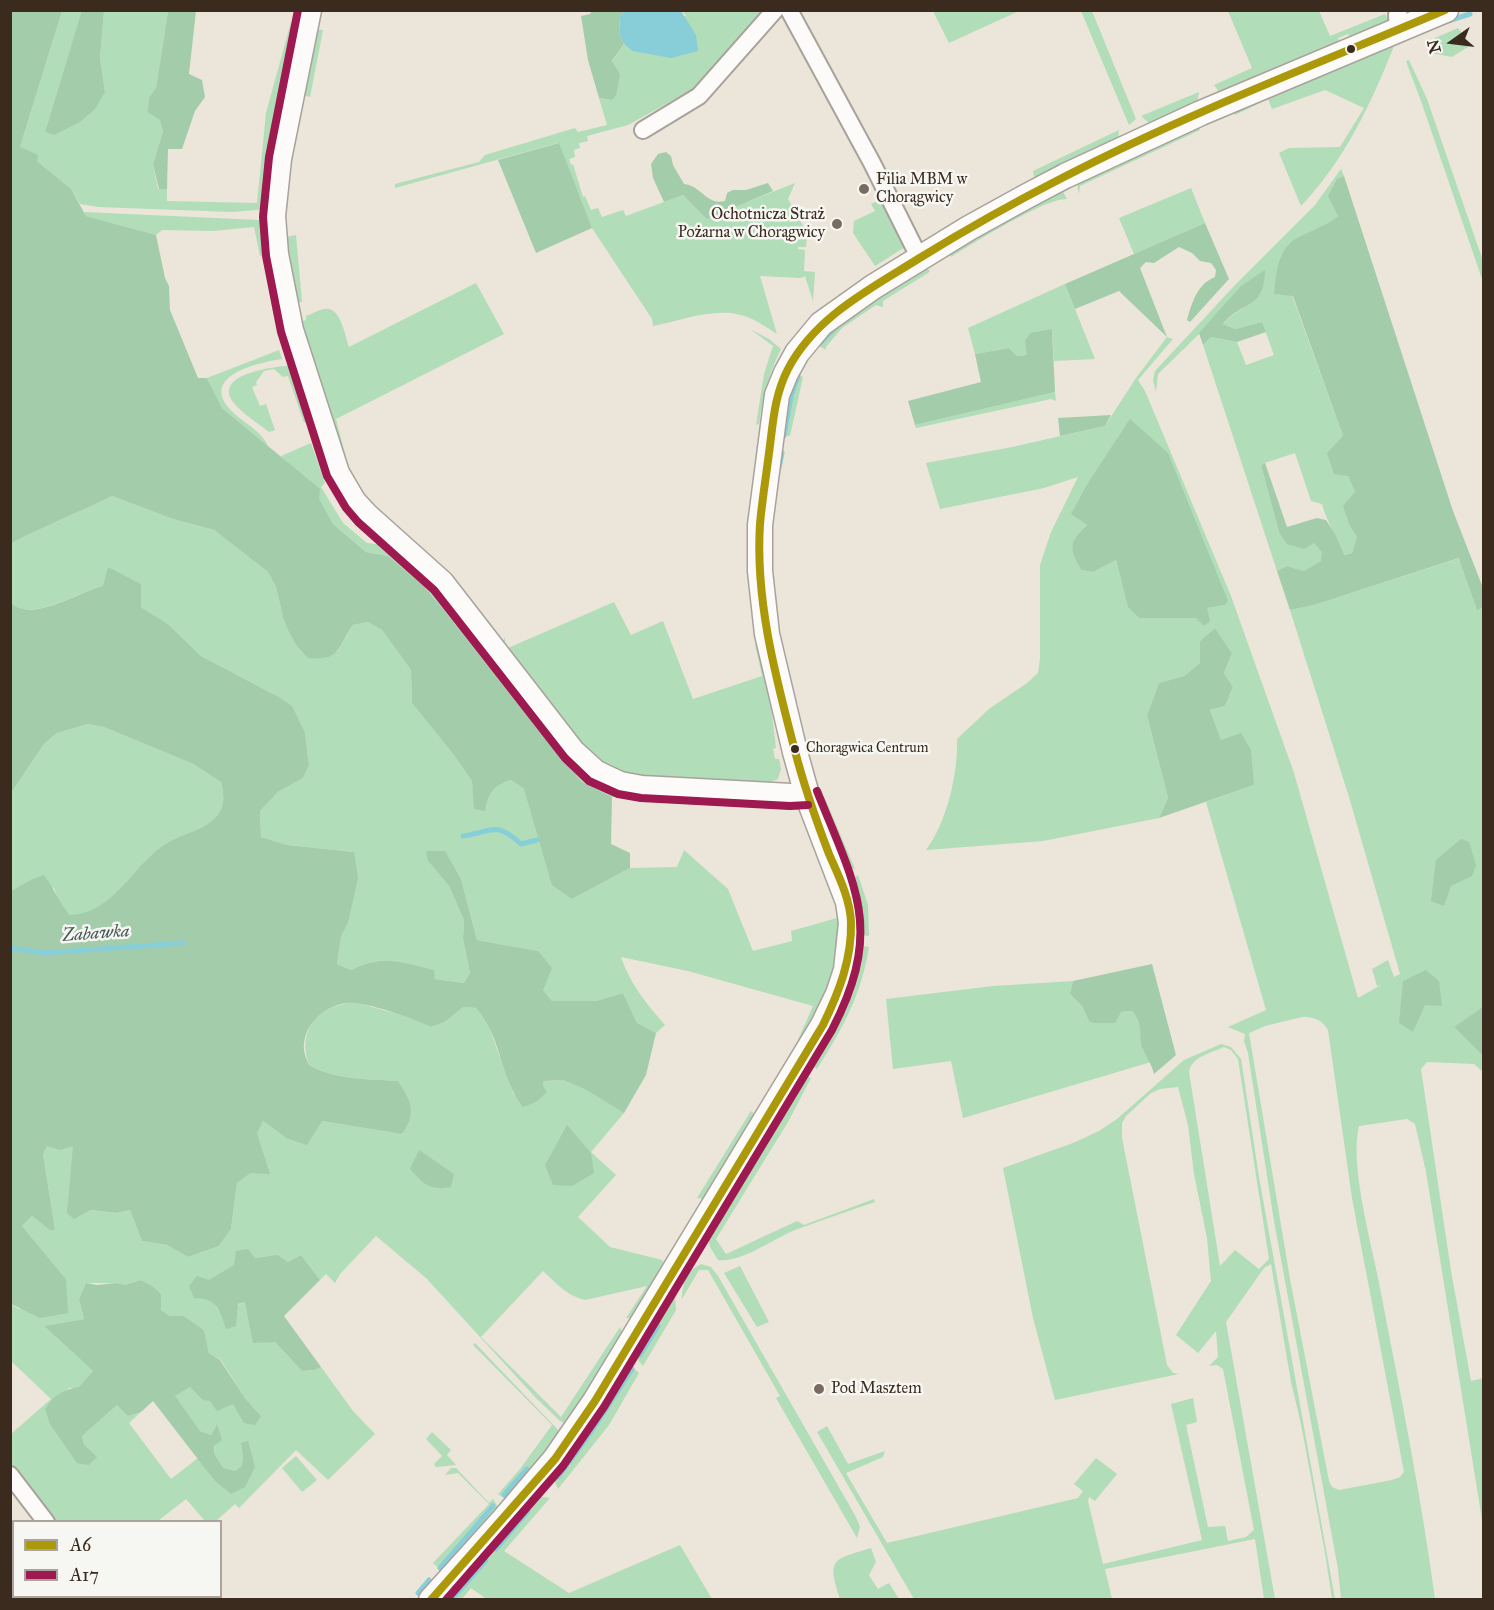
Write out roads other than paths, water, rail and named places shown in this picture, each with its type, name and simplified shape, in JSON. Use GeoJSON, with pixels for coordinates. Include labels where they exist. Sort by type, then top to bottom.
{"type":"FeatureCollection","features":[{"type":"Feature","properties":{"kind":"street"},"geometry":{"type":"LineString","coordinates":[[309,10],[279,159],[273,216],[276,254],[291,330],[325,437],[345,489],[366,515],[442,583],[561,738],[595,772],[620,783],[642,788],[807,795]]}},
{"type":"Feature","properties":{"kind":"street"},"geometry":{"type":"LineString","coordinates":[[643,130],[699,96],[775,10]]}},
{"type":"Feature","properties":{"kind":"street"},"geometry":{"type":"LineString","coordinates":[[789,10],[919,257]]}},
{"type":"Feature","properties":{"kind":"street"},"geometry":{"type":"LineString","coordinates":[[431,1599],[555,1459],[595,1401],[823,1025],[838,994],[846,970],[851,923],[848,902],[807,795],[771,652],[761,593],[760,525],[777,395],[794,358],[821,324],[919,257],[1065,176],[1399,20],[1446,10]]}},
{"type":"Feature","properties":{"kind":"street"},"geometry":{"type":"LineString","coordinates":[[10,1475],[45,1520]]}},
{"type":"Feature","properties":{"kind":"water"},"geometry":{"type":"Polygon","coordinates":[[[626,11],[681,11],[696,35],[698,51],[671,58],[632,51],[624,44],[619,33],[620,16],[626,11]]]}},
{"type":"Feature","properties":{"kind":"waterway"},"geometry":{"type":"LineString","coordinates":[[1448,21],[1470,14]]}},
{"type":"Feature","properties":{"kind":"waterway"},"geometry":{"type":"LineString","coordinates":[[820,343],[839,324]]}},
{"type":"Feature","properties":{"kind":"waterway"},"geometry":{"type":"LineString","coordinates":[[784,436],[791,396],[798,376]]}},
{"type":"Feature","properties":{"kind":"waterway"},"geometry":{"type":"LineString","coordinates":[[779,468],[782,453]]}},
{"type":"Feature","properties":{"kind":"waterway"},"geometry":{"type":"LineString","coordinates":[[463,836],[499,830],[521,844],[537,840]]}},
{"type":"Feature","properties":{"kind":"waterway","name":"Zabawka"},"geometry":{"type":"LineString","coordinates":[[10,948],[45,953],[183,943]]}},
{"type":"Feature","properties":{"kind":"waterway"},"geometry":{"type":"LineString","coordinates":[[640,1355],[658,1326]]}},
{"type":"Feature","properties":{"kind":"waterway"},"geometry":{"type":"LineString","coordinates":[[558,1477],[632,1369]]}},
{"type":"Feature","properties":{"kind":"waterway"},"geometry":{"type":"LineString","coordinates":[[504,1495],[527,1469]]}},
{"type":"Feature","properties":{"kind":"waterway"},"geometry":{"type":"LineString","coordinates":[[440,1568],[493,1506]]}},
{"type":"Feature","properties":{"kind":"waterway"},"geometry":{"type":"LineString","coordinates":[[496,1549],[528,1511]]}},
{"type":"Feature","properties":{"kind":"waterway"},"geometry":{"type":"LineString","coordinates":[[451,1600],[486,1560]]}},
{"type":"Feature","properties":{"kind":"waterway"},"geometry":{"type":"LineString","coordinates":[[418,1593],[429,1580]]}},
{"type":"Feature","properties":{"kind":"place","name":"Filia MBM w Chorągwicy"},"geometry":{"type":"Point","coordinates":[864,189]}},
{"type":"Feature","properties":{"kind":"place","name":"Ochotnicza Straż Pożarna w Chorągwicy"},"geometry":{"type":"Point","coordinates":[837,224]}},
{"type":"Feature","properties":{"kind":"place","name":"Chorągwica Centrum"},"geometry":{"type":"Point","coordinates":[795,749]}},
{"type":"Feature","properties":{"kind":"place","name":"Pod Masztem"},"geometry":{"type":"Point","coordinates":[819,1389]}}]}
